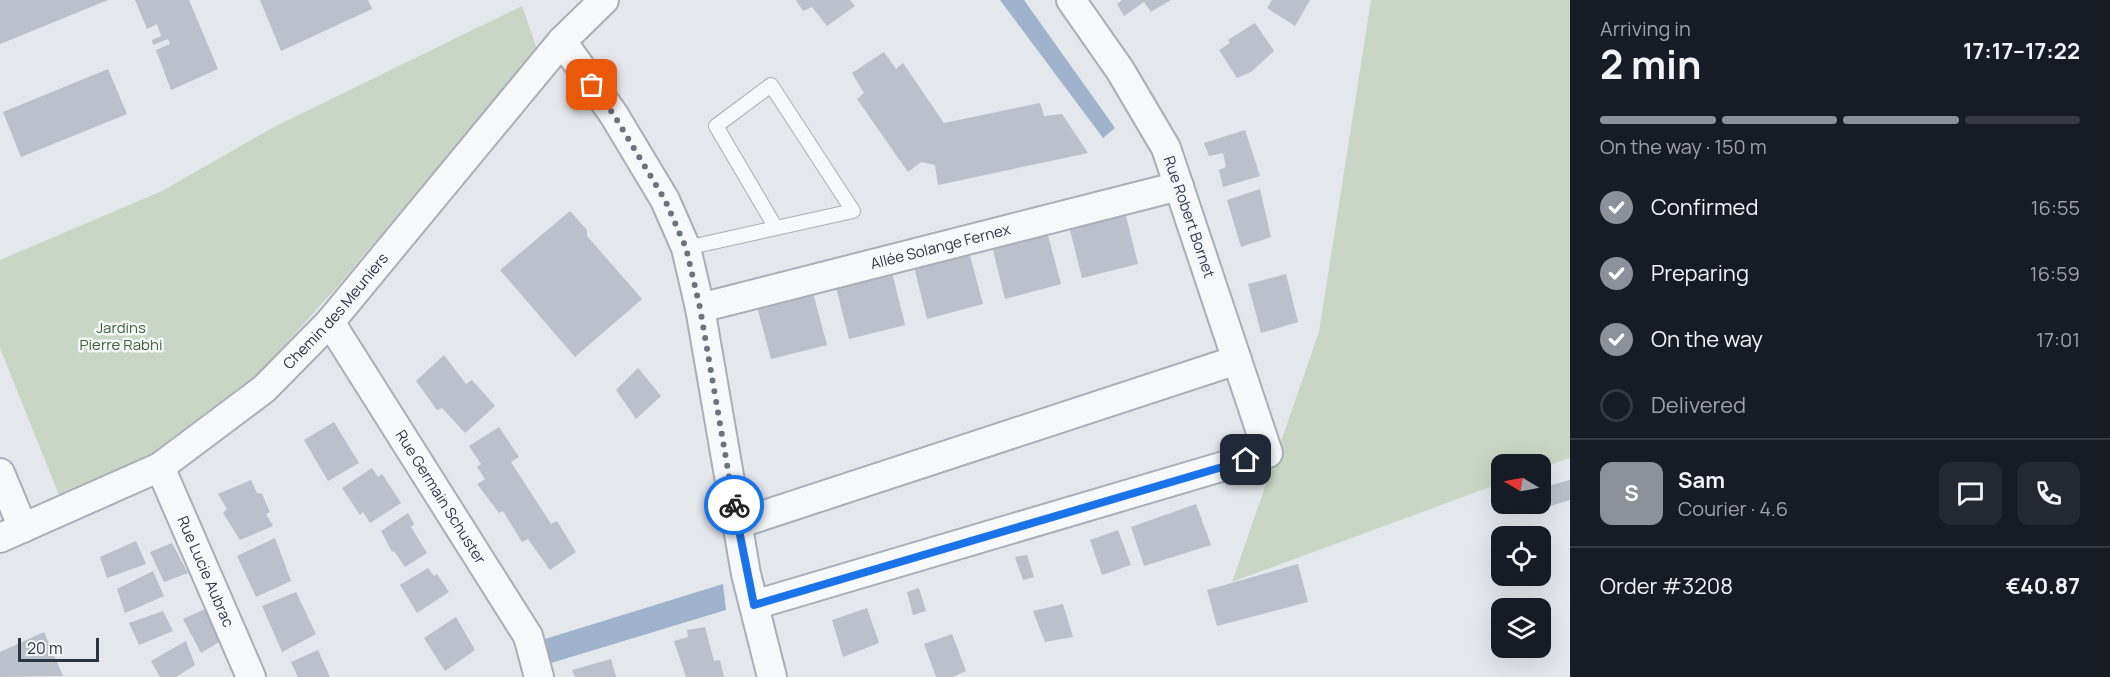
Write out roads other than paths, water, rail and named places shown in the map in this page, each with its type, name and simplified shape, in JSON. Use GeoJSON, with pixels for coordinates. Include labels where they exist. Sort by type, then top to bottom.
{"type":"FeatureCollection","features":[{"type":"Feature","properties":{"kind":"street","name":"Chemin des Meuniers"},"geometry":{"type":"LineString","coordinates":[[11,533],[159,467],[264,389],[330,322],[562,41],[604,0]]}},
{"type":"Feature","properties":{"kind":"street","name":"Rue Robert Bornet"},"geometry":{"type":"LineString","coordinates":[[754,605],[1268,453],[1166,148],[1120,70],[1071,0]]}},
{"type":"Feature","properties":{"kind":"street"},"geometry":{"type":"LineString","coordinates":[[562,41],[614,115],[665,200],[686,248],[700,308],[737,524],[772,677]]}},
{"type":"Feature","properties":{"kind":"street","name":"Allée Solange Fernex"},"geometry":{"type":"LineString","coordinates":[[700,308],[1179,186]]}},
{"type":"Feature","properties":{"kind":"street","name":"Rue Germain Schuster"},"geometry":{"type":"LineString","coordinates":[[330,322],[528,636],[539,677]]}},
{"type":"Feature","properties":{"kind":"street"},"geometry":{"type":"LineString","coordinates":[[737,524],[1237,360]]}},
{"type":"Feature","properties":{"kind":"street","name":"Rue Lucie Aubrac"},"geometry":{"type":"LineString","coordinates":[[159,467],[251,677]]}},
{"type":"Feature","properties":{"kind":"street"},"geometry":{"type":"LineString","coordinates":[[0,473],[11,533]]}},
{"type":"Feature","properties":{"kind":"lane"},"geometry":{"type":"LineString","coordinates":[[686,248],[853,211],[771,85],[716,126],[776,228]]}},
{"type":"Feature","properties":{"kind":"water"},"geometry":{"type":"Polygon","coordinates":[[[1000,0],[1024,0],[1115,128],[1103,138],[1000,0]]]}},
{"type":"Feature","properties":{"kind":"water"},"geometry":{"type":"Polygon","coordinates":[[[723,584],[726,610],[551,663],[545,639],[723,584]]]}},
{"type":"Feature","properties":{"kind":"park label","name":"Jardins Pierre Rabhi"},"geometry":{"type":"Point","coordinates":[121,336]}}]}
